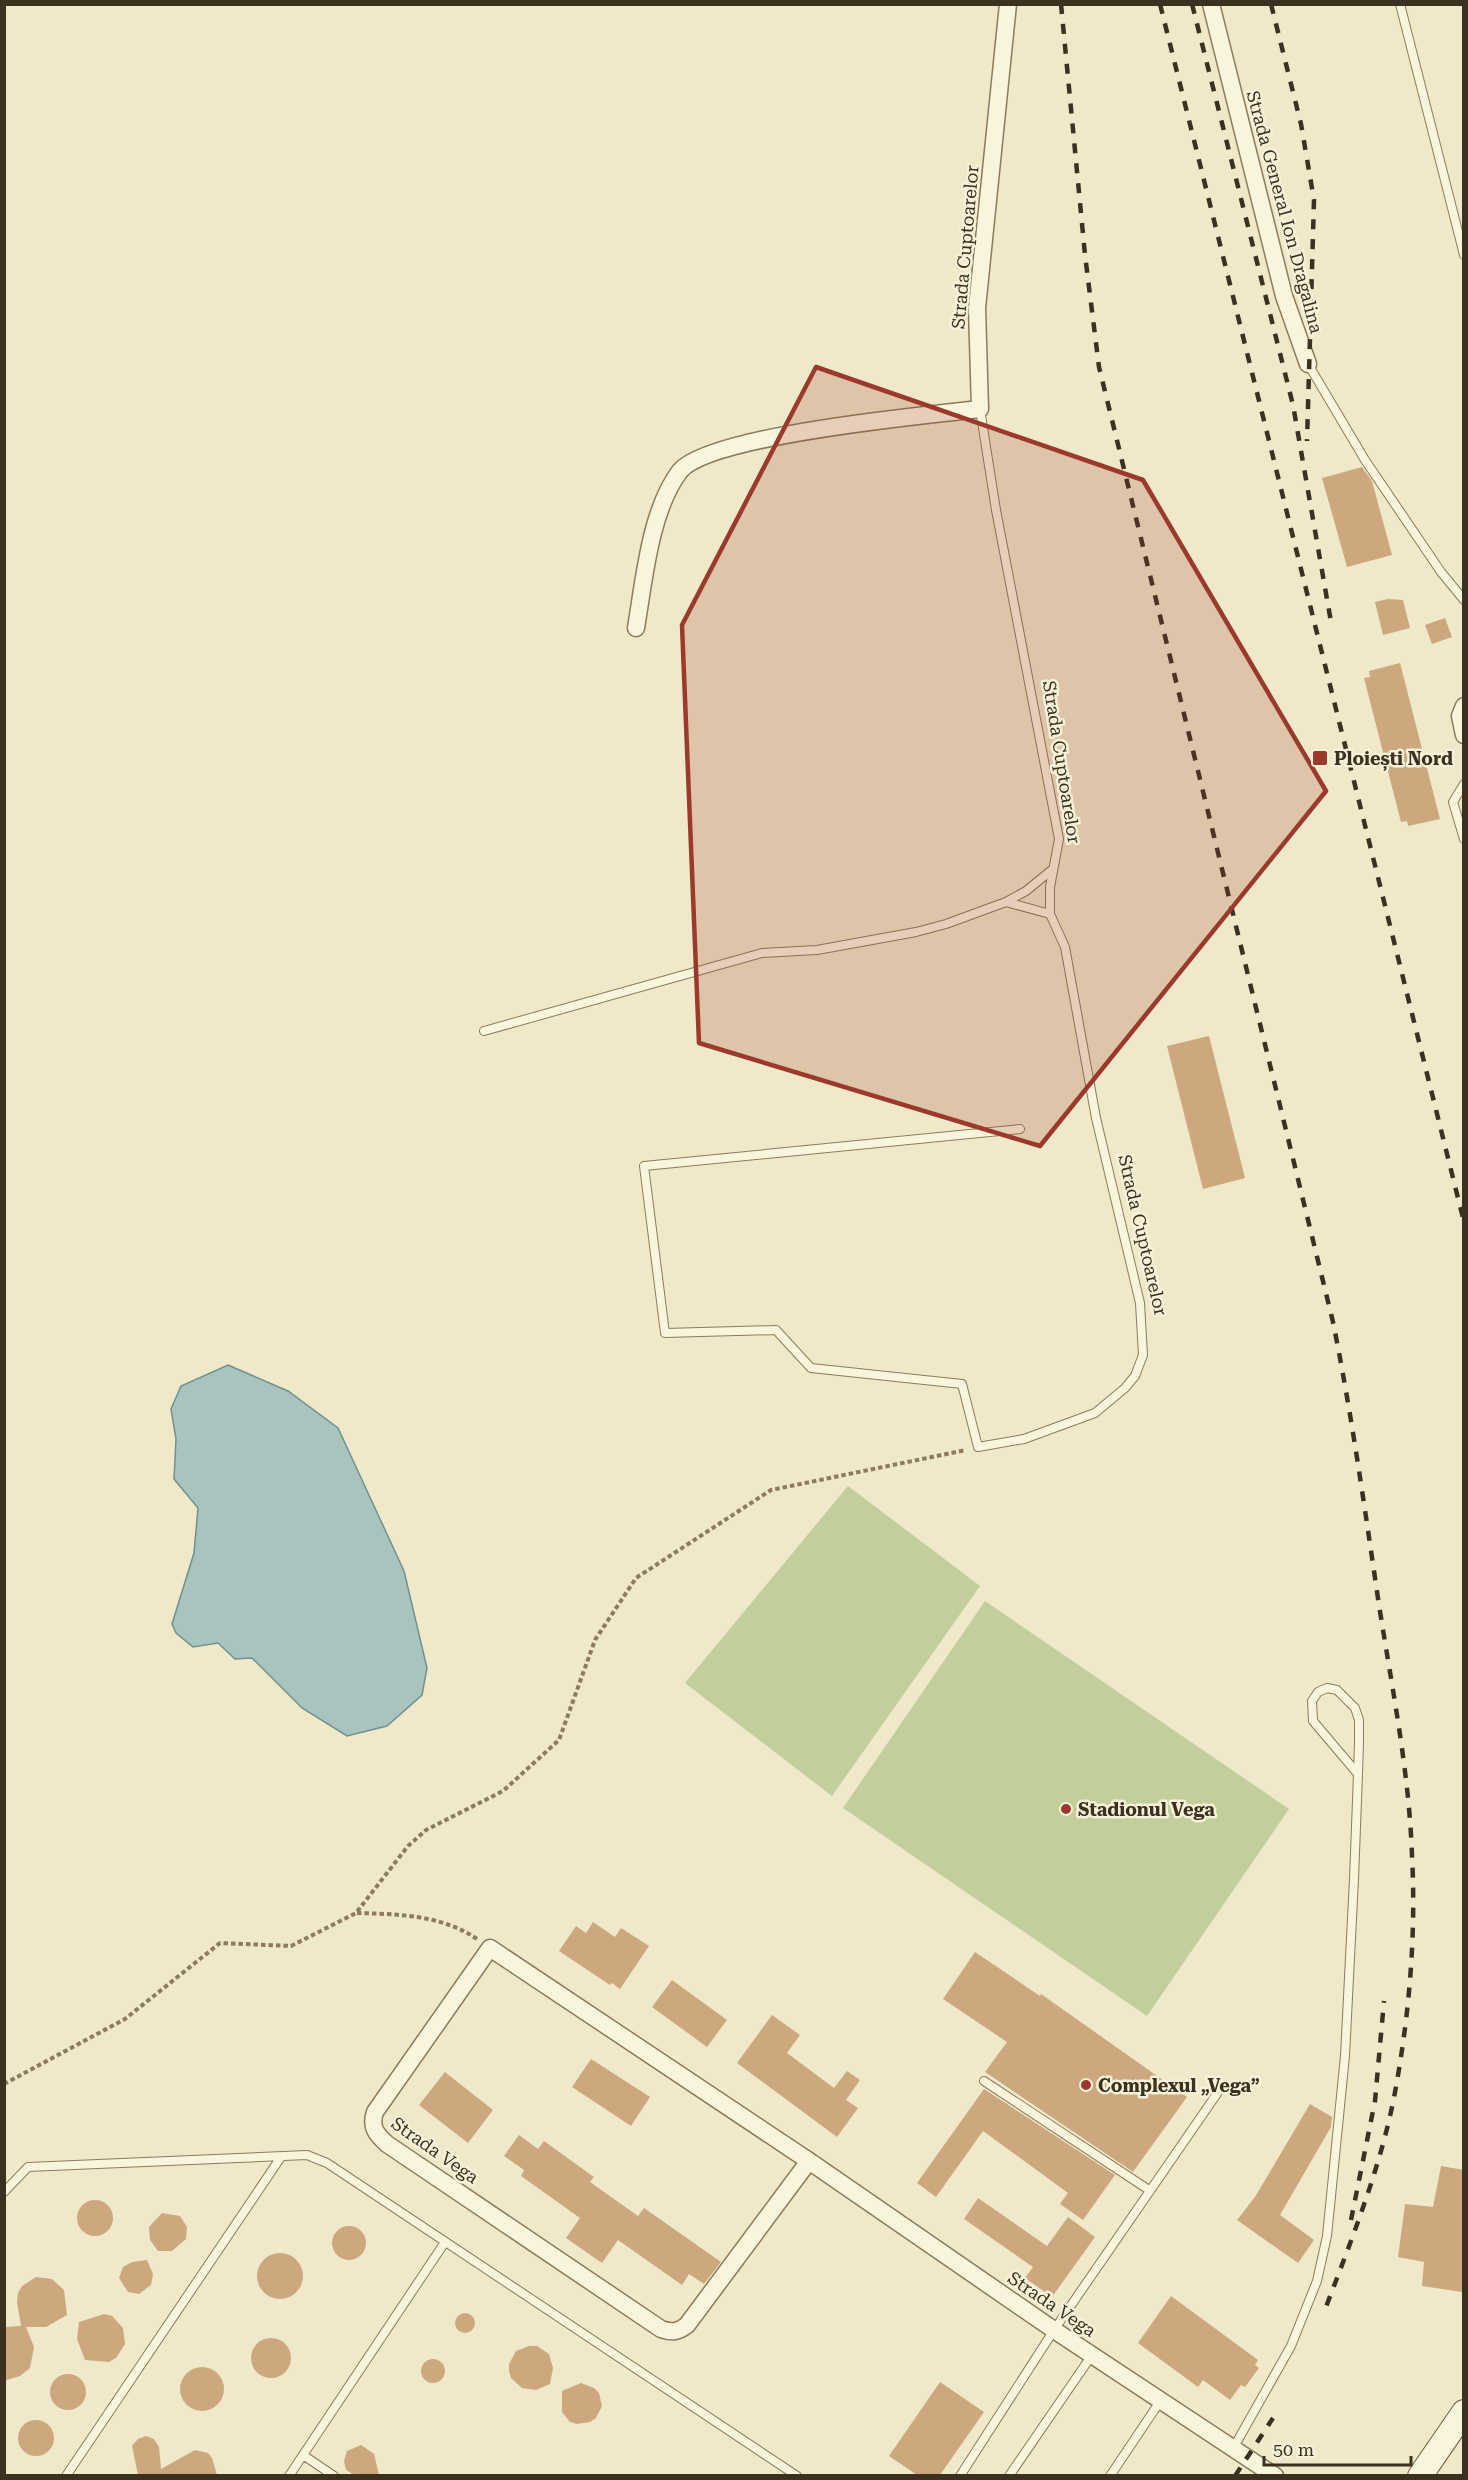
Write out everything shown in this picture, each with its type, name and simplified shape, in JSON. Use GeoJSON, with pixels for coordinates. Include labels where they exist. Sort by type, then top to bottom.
{"type":"FeatureCollection","features":[{"type":"Feature","properties":{"kind":"main road"},"geometry":{"type":"LineString","coordinates":[[1420,2475],[1464,2412]]}},
{"type":"Feature","properties":{"kind":"street","name":"Strada Cuptoarelor"},"geometry":{"type":"LineString","coordinates":[[980,409],[977,308],[1008,4]]}},
{"type":"Feature","properties":{"kind":"street","name":"Strada General Ion Dragalina"},"geometry":{"type":"LineString","coordinates":[[1211,4],[1284,296],[1308,364]]}},
{"type":"Feature","properties":{"kind":"street"},"geometry":{"type":"LineString","coordinates":[[636,628],[652,540],[666,495],[681,470],[711,454],[828,426],[980,409]]}},
{"type":"Feature","properties":{"kind":"street"},"geometry":{"type":"LineString","coordinates":[[1464,706],[1460,716],[1464,735]]}},
{"type":"Feature","properties":{"kind":"street","name":"Strada Vega"},"geometry":{"type":"LineString","coordinates":[[809,2160],[687,2325],[680,2330],[670,2332],[661,2329],[387,2144],[373,2128],[375,2112],[490,1948],[809,2160],[1054,2330],[1275,2475]]}},
{"type":"Feature","properties":{"kind":"lane"},"geometry":{"type":"LineString","coordinates":[[1400,4],[1464,255]]}},
{"type":"Feature","properties":{"kind":"lane","name":"Strada General Ion Dragalina"},"geometry":{"type":"LineString","coordinates":[[1308,364],[1365,460],[1441,572],[1464,600]]}},
{"type":"Feature","properties":{"kind":"lane","name":"Strada Cuptoarelor"},"geometry":{"type":"LineString","coordinates":[[978,1447],[1024,1439],[1095,1413],[1125,1388],[1135,1376],[1143,1355],[1140,1303],[1096,1118],[1065,947],[1050,914],[1053,869],[1059,839],[996,510],[980,409]]}},
{"type":"Feature","properties":{"kind":"lane"},"geometry":{"type":"LineString","coordinates":[[1464,784],[1454,802],[1464,839]]}},
{"type":"Feature","properties":{"kind":"lane"},"geometry":{"type":"LineString","coordinates":[[484,1031],[762,953],[817,950],[916,932],[946,924],[1006,902],[1026,891],[1053,869]]}},
{"type":"Feature","properties":{"kind":"lane"},"geometry":{"type":"LineString","coordinates":[[1006,902],[1050,914]]}},
{"type":"Feature","properties":{"kind":"lane"},"geometry":{"type":"LineString","coordinates":[[978,1447],[962,1384],[811,1368],[776,1330],[666,1333],[644,1166],[1020,1129]]}},
{"type":"Feature","properties":{"kind":"lane"},"geometry":{"type":"LineString","coordinates":[[1234,2447],[1291,2346],[1317,2281],[1327,2236],[1345,2056],[1358,1774],[1359,1720],[1355,1708],[1337,1690],[1327,1688],[1318,1692],[1312,1701],[1313,1721],[1358,1774]]}},
{"type":"Feature","properties":{"kind":"lane"},"geometry":{"type":"LineString","coordinates":[[984,2081],[1149,2190]]}},
{"type":"Feature","properties":{"kind":"lane"},"geometry":{"type":"LineString","coordinates":[[960,2475],[1054,2330],[1223,2085]]}},
{"type":"Feature","properties":{"kind":"lane"},"geometry":{"type":"LineString","coordinates":[[4,2192],[28,2166],[307,2156],[327,2163],[797,2475]]}},
{"type":"Feature","properties":{"kind":"lane"},"geometry":{"type":"LineString","coordinates":[[66,2475],[281,2157]]}},
{"type":"Feature","properties":{"kind":"lane"},"geometry":{"type":"LineString","coordinates":[[289,2475],[445,2242]]}},
{"type":"Feature","properties":{"kind":"lane"},"geometry":{"type":"LineString","coordinates":[[1009,2475],[1093,2354]]}},
{"type":"Feature","properties":{"kind":"lane"},"geometry":{"type":"LineString","coordinates":[[1110,2475],[1161,2399]]}},
{"type":"Feature","properties":{"kind":"lane"},"geometry":{"type":"LineString","coordinates":[[303,2455],[334,2475]]}},
{"type":"Feature","properties":{"kind":"path"},"geometry":{"type":"LineString","coordinates":[[4,2084],[125,2019],[220,1943],[291,1946],[356,1914],[408,1846],[426,1830],[503,1791],[559,1740],[595,1640],[636,1578],[771,1490],[978,1447]]}},
{"type":"Feature","properties":{"kind":"path"},"geometry":{"type":"LineString","coordinates":[[356,1914],[419,1917],[459,1928],[490,1948]]}},
{"type":"Feature","properties":{"kind":"highlighted area"},"geometry":{"type":"Polygon","coordinates":[[[816,367],[1143,480],[1326,791],[1040,1146],[699,1043],[682,625],[816,367]]]}},
{"type":"Feature","properties":{"kind":"green space"},"geometry":{"type":"Polygon","coordinates":[[[848,1486],[980,1586],[832,1796],[685,1683],[848,1486]]]}},
{"type":"Feature","properties":{"kind":"green space","name":"Stadionul Vega"},"geometry":{"type":"Polygon","coordinates":[[[985,1601],[1289,1809],[1147,2016],[843,1808],[985,1601]]]}},
{"type":"Feature","properties":{"kind":"water"},"geometry":{"type":"Polygon","coordinates":[[[228,1365],[288,1391],[338,1428],[404,1571],[427,1668],[422,1695],[387,1726],[347,1736],[302,1708],[252,1658],[235,1659],[218,1643],[193,1647],[176,1633],[172,1624],[194,1553],[198,1508],[174,1479],[176,1439],[171,1409],[181,1386],[228,1365]]]}},
{"type":"Feature","properties":{"kind":"building"},"geometry":{"type":"Polygon","coordinates":[[[1362,467],[1372,481],[1392,555],[1347,567],[1322,478],[1362,467]]]}},
{"type":"Feature","properties":{"kind":"building"},"geometry":{"type":"Polygon","coordinates":[[[1388,599],[1403,600],[1410,628],[1383,635],[1375,602],[1388,599]]]}},
{"type":"Feature","properties":{"kind":"building"},"geometry":{"type":"Polygon","coordinates":[[[1445,618],[1452,637],[1432,644],[1425,625],[1445,618]]]}},
{"type":"Feature","properties":{"kind":"building"},"geometry":{"type":"Polygon","coordinates":[[[1400,663],[1440,819],[1408,826],[1407,821],[1401,822],[1364,678],[1370,677],[1369,671],[1400,663]]]}},
{"type":"Feature","properties":{"kind":"building"},"geometry":{"type":"Polygon","coordinates":[[[1209,1036],[1245,1178],[1203,1189],[1167,1046],[1209,1036]]]}},
{"type":"Feature","properties":{"kind":"building"},"geometry":{"type":"Polygon","coordinates":[[[593,1922],[615,1937],[621,1928],[649,1946],[620,1989],[612,1983],[610,1985],[559,1951],[576,1926],[586,1933],[593,1922]]]}},
{"type":"Feature","properties":{"kind":"building","name":"Complexul „Vega”"},"geometry":{"type":"Polygon","coordinates":[[[975,1952],[1040,1996],[1041,1994],[1187,2097],[1133,2172],[985,2072],[1007,2042],[943,1999],[975,1952]]]}},
{"type":"Feature","properties":{"kind":"building"},"geometry":{"type":"Polygon","coordinates":[[[672,1980],[727,2020],[707,2047],[652,2007],[672,1980]]]}},
{"type":"Feature","properties":{"kind":"building"},"geometry":{"type":"Polygon","coordinates":[[[772,2015],[800,2035],[787,2053],[834,2088],[847,2071],[860,2080],[846,2100],[858,2108],[837,2137],[737,2063],[772,2015]]]}},
{"type":"Feature","properties":{"kind":"building"},"geometry":{"type":"Polygon","coordinates":[[[591,2059],[650,2097],[631,2126],[572,2087],[591,2059]]]}},
{"type":"Feature","properties":{"kind":"building"},"geometry":{"type":"Polygon","coordinates":[[[445,2072],[493,2110],[468,2143],[419,2105],[445,2072]]]}},
{"type":"Feature","properties":{"kind":"building"},"geometry":{"type":"Polygon","coordinates":[[[984,2089],[1115,2175],[1083,2220],[1060,2204],[1068,2193],[983,2131],[936,2197],[917,2183],[984,2089]]]}},
{"type":"Feature","properties":{"kind":"building"},"geometry":{"type":"Polygon","coordinates":[[[1310,2104],[1332,2117],[1331,2127],[1280,2215],[1314,2240],[1298,2263],[1237,2220],[1255,2197],[1310,2104]]]}},
{"type":"Feature","properties":{"kind":"building"},"geometry":{"type":"Polygon","coordinates":[[[519,2135],[538,2149],[544,2141],[594,2177],[590,2182],[638,2216],[644,2208],[721,2262],[704,2284],[689,2274],[682,2285],[618,2240],[602,2263],[566,2238],[580,2218],[521,2176],[524,2170],[504,2156],[519,2135]]]}},
{"type":"Feature","properties":{"kind":"building"},"geometry":{"type":"Polygon","coordinates":[[[1441,2166],[1464,2170],[1462,2292],[1422,2286],[1424,2262],[1398,2257],[1405,2204],[1433,2207],[1441,2166]]]}},
{"type":"Feature","properties":{"kind":"building"},"geometry":{"type":"Polygon","coordinates":[[[978,2198],[1047,2246],[1068,2217],[1095,2237],[1052,2297],[1025,2278],[1033,2267],[964,2219],[978,2198]]]}},
{"type":"Feature","properties":{"kind":"building"},"geometry":{"type":"Polygon","coordinates":[[[95,2200],[108,2205],[113,2218],[108,2231],[95,2236],[82,2231],[77,2218],[82,2205],[95,2200]]]}},
{"type":"Feature","properties":{"kind":"building"},"geometry":{"type":"Polygon","coordinates":[[[162,2213],[180,2216],[187,2227],[186,2239],[172,2251],[158,2251],[150,2240],[149,2227],[162,2213]]]}},
{"type":"Feature","properties":{"kind":"building"},"geometry":{"type":"Polygon","coordinates":[[[349,2226],[361,2231],[366,2243],[361,2255],[349,2260],[337,2255],[332,2243],[337,2231],[349,2226]]]}},
{"type":"Feature","properties":{"kind":"building"},"geometry":{"type":"Polygon","coordinates":[[[280,2253],[296,2260],[303,2276],[296,2292],[280,2299],[264,2292],[257,2276],[264,2260],[280,2253]]]}},
{"type":"Feature","properties":{"kind":"building"},"geometry":{"type":"Polygon","coordinates":[[[147,2260],[153,2274],[151,2285],[139,2294],[128,2292],[119,2278],[123,2267],[132,2262],[147,2260]]]}},
{"type":"Feature","properties":{"kind":"building"},"geometry":{"type":"Polygon","coordinates":[[[36,2277],[52,2279],[64,2290],[67,2315],[46,2327],[26,2327],[34,2347],[30,2368],[20,2376],[4,2381],[4,2327],[21,2326],[17,2302],[18,2293],[22,2286],[36,2277]]]}},
{"type":"Feature","properties":{"kind":"building"},"geometry":{"type":"Polygon","coordinates":[[[1171,2296],[1258,2360],[1255,2365],[1259,2368],[1245,2387],[1241,2385],[1230,2400],[1203,2380],[1198,2387],[1138,2343],[1171,2296]]]}},
{"type":"Feature","properties":{"kind":"building"},"geometry":{"type":"Polygon","coordinates":[[[461,2313],[469,2313],[475,2319],[475,2327],[469,2333],[461,2333],[455,2327],[455,2319],[461,2313]]]}},
{"type":"Feature","properties":{"kind":"building"},"geometry":{"type":"Polygon","coordinates":[[[104,2314],[112,2316],[123,2328],[125,2344],[116,2358],[109,2362],[85,2360],[77,2339],[79,2322],[104,2314]]]}},
{"type":"Feature","properties":{"kind":"building"},"geometry":{"type":"Polygon","coordinates":[[[271,2338],[279,2339],[285,2344],[290,2350],[290,2366],[285,2372],[279,2377],[271,2378],[263,2377],[257,2372],[252,2366],[251,2358],[252,2350],[257,2344],[263,2339],[271,2338]]]}},
{"type":"Feature","properties":{"kind":"building"},"geometry":{"type":"Polygon","coordinates":[[[529,2346],[537,2346],[549,2354],[553,2368],[550,2384],[536,2390],[522,2388],[511,2378],[509,2371],[509,2364],[516,2351],[529,2346]]]}},
{"type":"Feature","properties":{"kind":"building"},"geometry":{"type":"Polygon","coordinates":[[[433,2359],[442,2362],[445,2371],[442,2380],[433,2383],[424,2380],[421,2371],[424,2362],[433,2359]]]}},
{"type":"Feature","properties":{"kind":"building"},"geometry":{"type":"Polygon","coordinates":[[[202,2367],[218,2373],[224,2389],[218,2405],[202,2411],[186,2405],[180,2389],[186,2373],[202,2367]]]}},
{"type":"Feature","properties":{"kind":"building"},"geometry":{"type":"Polygon","coordinates":[[[68,2374],[81,2379],[86,2392],[81,2405],[68,2410],[55,2405],[50,2392],[55,2379],[68,2374]]]}},
{"type":"Feature","properties":{"kind":"building"},"geometry":{"type":"Polygon","coordinates":[[[940,2382],[984,2412],[940,2475],[917,2475],[889,2456],[940,2382]]]}},
{"type":"Feature","properties":{"kind":"building"},"geometry":{"type":"Polygon","coordinates":[[[581,2383],[594,2388],[599,2393],[602,2406],[596,2418],[590,2422],[577,2424],[570,2422],[562,2412],[562,2391],[581,2383]]]}},
{"type":"Feature","properties":{"kind":"building"},"geometry":{"type":"Polygon","coordinates":[[[36,2420],[49,2425],[54,2438],[49,2451],[36,2456],[23,2451],[18,2438],[23,2425],[36,2420]]]}},
{"type":"Feature","properties":{"kind":"building"},"geometry":{"type":"Polygon","coordinates":[[[146,2436],[154,2439],[159,2447],[161,2469],[195,2450],[208,2453],[212,2458],[217,2475],[138,2475],[132,2446],[138,2439],[146,2436]]]}},
{"type":"Feature","properties":{"kind":"building"},"geometry":{"type":"Polygon","coordinates":[[[361,2445],[374,2454],[379,2475],[354,2475],[346,2470],[344,2461],[347,2451],[361,2445]]]}},
{"type":"Feature","properties":{"kind":"railway"},"geometry":{"type":"LineString","coordinates":[[1061,4],[1085,255],[1099,367],[1333,1322],[1358,1464],[1407,1792],[1412,1855],[1413,1912],[1409,1997],[1402,2053],[1391,2110],[1376,2167],[1326,2307]]}},
{"type":"Feature","properties":{"kind":"railway"},"geometry":{"type":"LineString","coordinates":[[1160,4],[1464,1222]]}},
{"type":"Feature","properties":{"kind":"railway"},"geometry":{"type":"LineString","coordinates":[[1192,4],[1293,405],[1331,622]]}},
{"type":"Feature","properties":{"kind":"railway"},"geometry":{"type":"LineString","coordinates":[[1271,4],[1301,124],[1314,200],[1307,441]]}},
{"type":"Feature","properties":{"kind":"railway"},"geometry":{"type":"LineString","coordinates":[[1351,2220],[1375,2101],[1384,2001]]}},
{"type":"Feature","properties":{"kind":"railway"},"geometry":{"type":"LineString","coordinates":[[1235,2476],[1273,2418]]}},
{"type":"Feature","properties":{"kind":"place","name":"Ploiești Nord"},"geometry":{"type":"Point","coordinates":[1320,758]}},
{"type":"Feature","properties":{"kind":"place","name":"Stadionul Vega"},"geometry":{"type":"Point","coordinates":[1066,1809]}},
{"type":"Feature","properties":{"kind":"place","name":"Complexul „Vega”"},"geometry":{"type":"Point","coordinates":[1086,2085]}}]}
